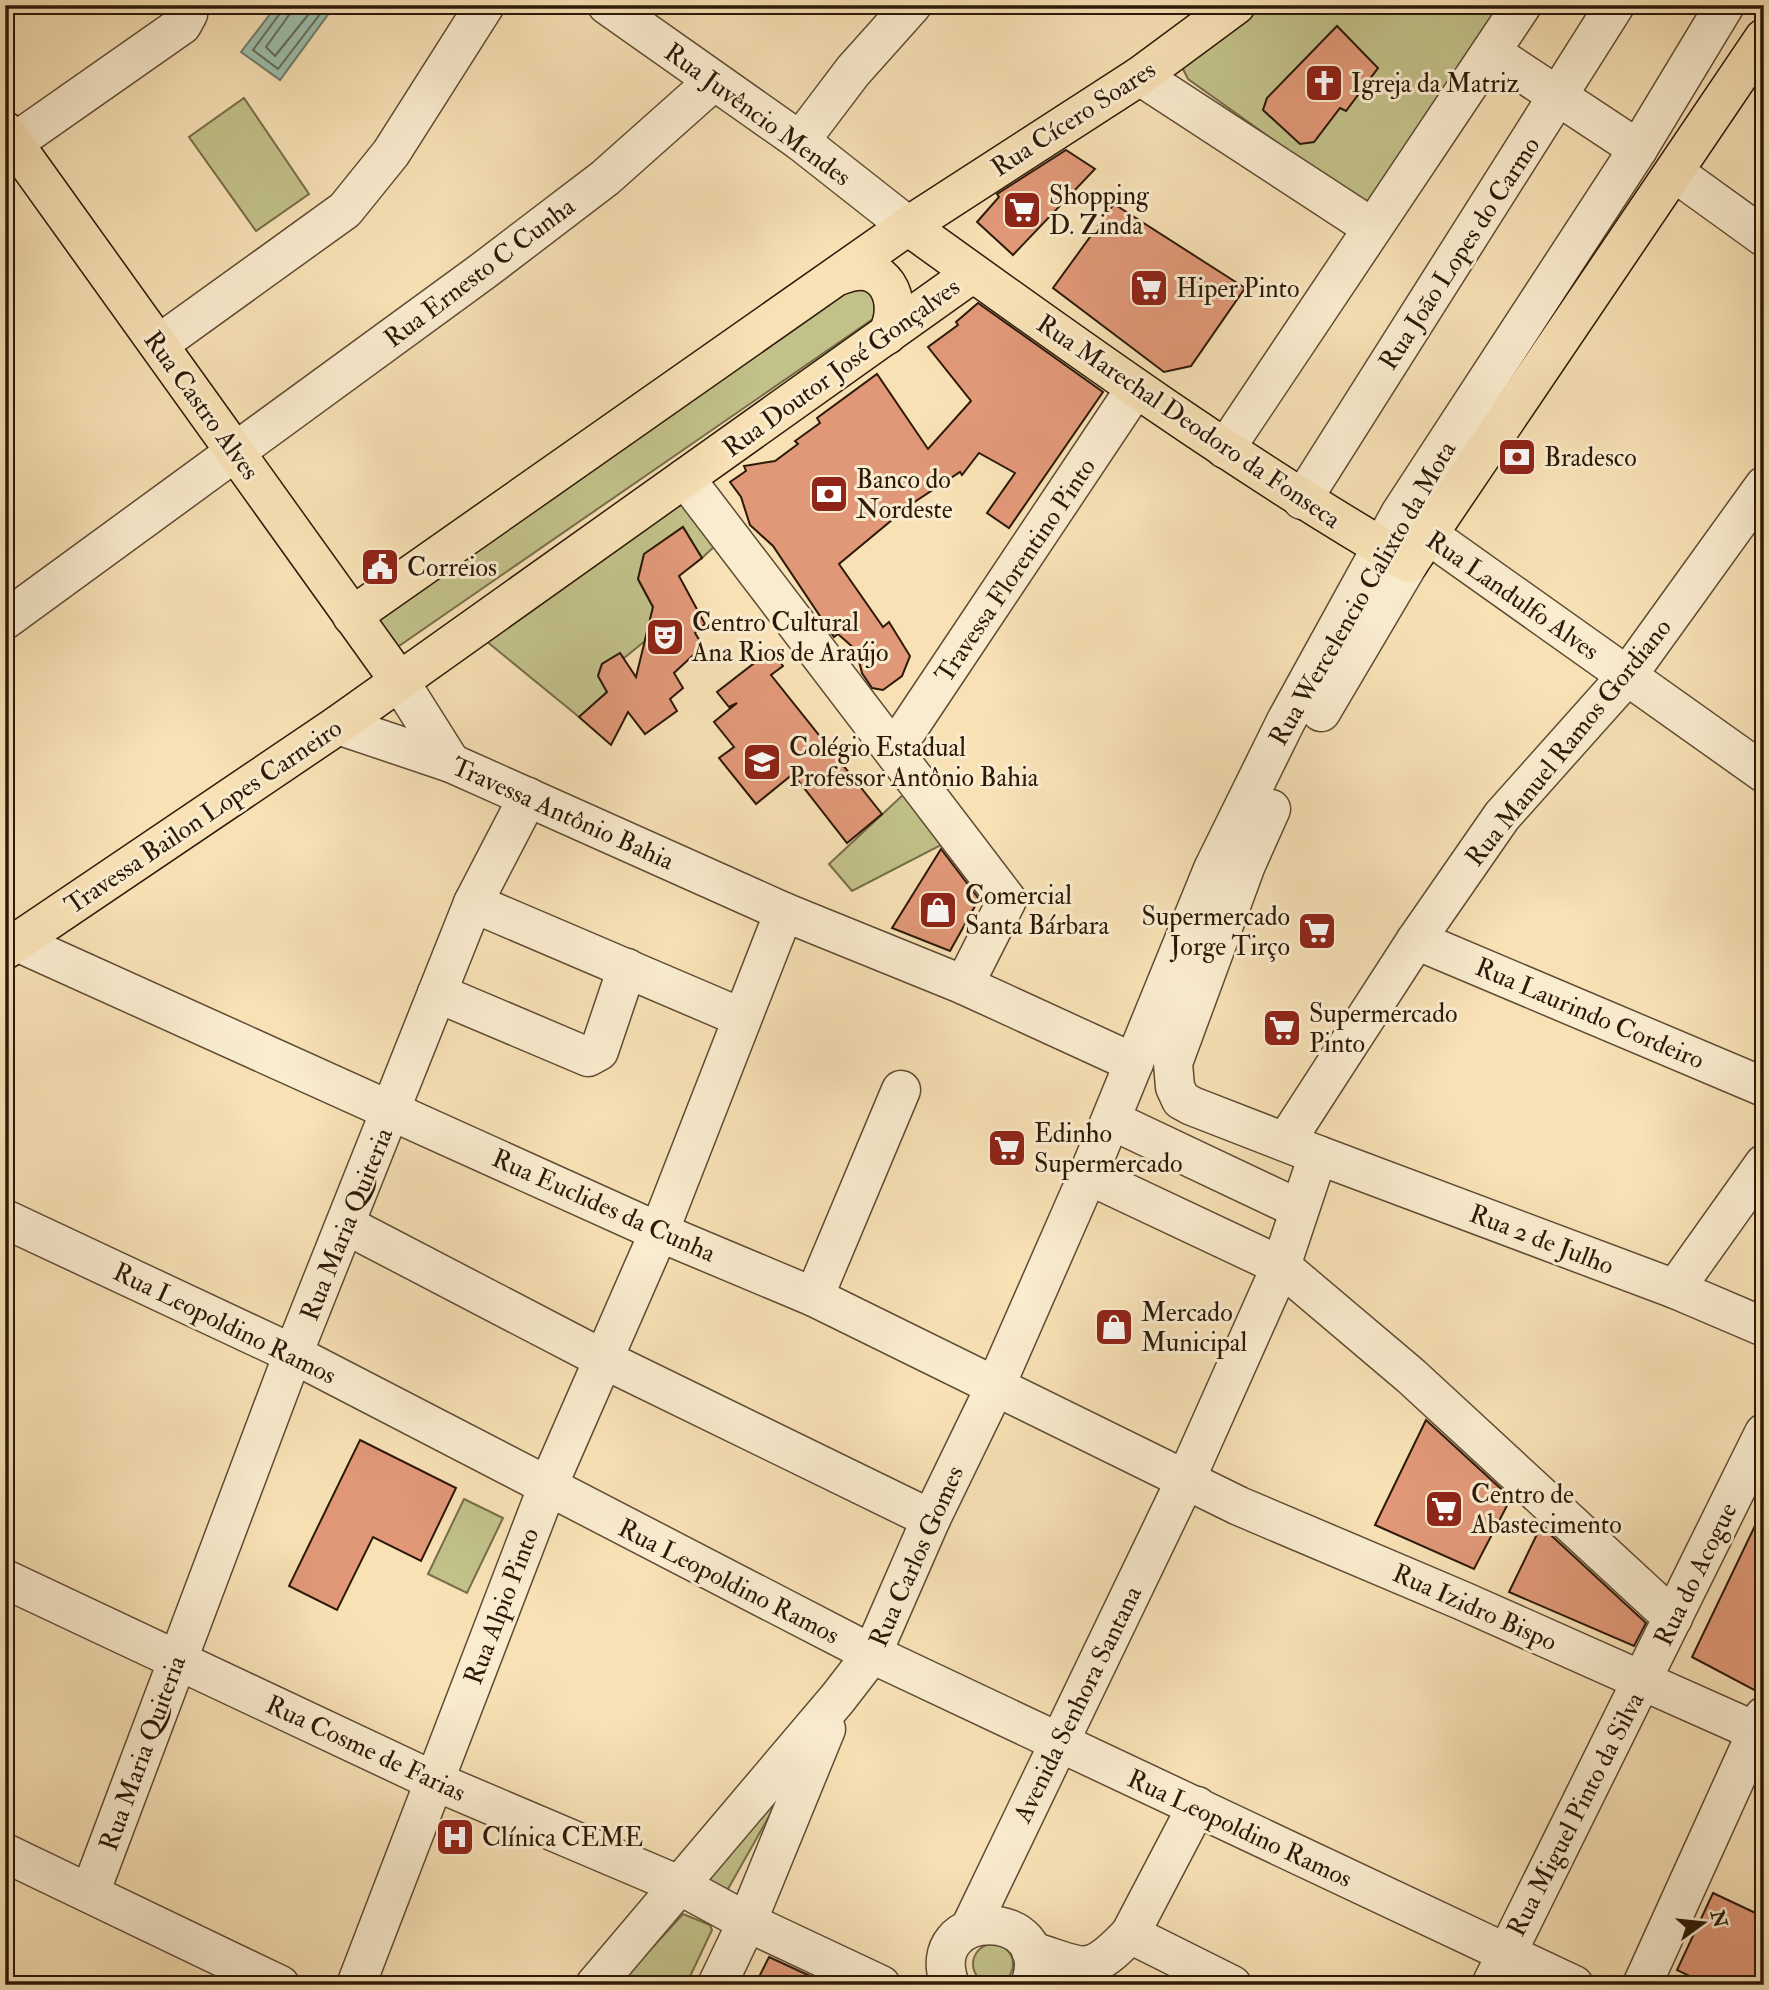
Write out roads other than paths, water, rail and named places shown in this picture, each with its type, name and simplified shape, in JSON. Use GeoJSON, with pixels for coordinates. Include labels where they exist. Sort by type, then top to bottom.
{"type":"FeatureCollection","features":[{"type":"Feature","properties":{"kind":"main road","name":"Rua Cícero Soares"},"geometry":{"type":"LineString","coordinates":[[908,226],[1140,76],[1236,5]]}},
{"type":"Feature","properties":{"kind":"main road","name":"Rua Wercelencio Calixto da Mota"},"geometry":{"type":"LineString","coordinates":[[1405,540],[1674,172],[1764,38]]}},
{"type":"Feature","properties":{"kind":"main road","name":"Rua Castro Alves"},"geometry":{"type":"LineString","coordinates":[[8,141],[159,344],[398,679]]}},
{"type":"Feature","properties":{"kind":"main road","name":"Rua Doutor José Gonçalves"},"geometry":{"type":"LineString","coordinates":[[398,679],[973,273],[908,226]]}},
{"type":"Feature","properties":{"kind":"main road"},"geometry":{"type":"LineString","coordinates":[[352,616],[908,226]]}},
{"type":"Feature","properties":{"kind":"main road"},"geometry":{"type":"LineString","coordinates":[[841,275],[859,268],[871,271],[884,281],[892,294],[895,312],[887,335]]}},
{"type":"Feature","properties":{"kind":"main road","name":"Rua Marechal Deodoro da Fonseca"},"geometry":{"type":"LineString","coordinates":[[973,273],[1135,389],[1302,500],[1405,540]]}},
{"type":"Feature","properties":{"kind":"main road","name":"Travessa Bailon Lopes Carneiro"},"geometry":{"type":"LineString","coordinates":[[11,946],[338,725],[398,679]]}},
{"type":"Feature","properties":{"kind":"street"},"geometry":{"type":"LineString","coordinates":[[8,141],[182,25],[188,14],[183,5]]}},
{"type":"Feature","properties":{"kind":"street"},"geometry":{"type":"LineString","coordinates":[[159,344],[345,210],[391,153],[485,5]]}},
{"type":"Feature","properties":{"kind":"street","name":"Rua Juvêncio Mendes"},"geometry":{"type":"LineString","coordinates":[[607,5],[800,141],[908,226]]}},
{"type":"Feature","properties":{"kind":"street"},"geometry":{"type":"LineString","coordinates":[[800,141],[853,71],[912,5]]}},
{"type":"Feature","properties":{"kind":"street"},"geometry":{"type":"LineString","coordinates":[[1225,449],[1522,5]]}},
{"type":"Feature","properties":{"kind":"street","name":"Rua João Lopes do Carmo"},"geometry":{"type":"LineString","coordinates":[[1302,500],[1615,5]]}},
{"type":"Feature","properties":{"kind":"street","name":"Rua Wercelencio Calixto da Mota"},"geometry":{"type":"LineString","coordinates":[[1134,1063],[1213,869],[1286,721],[1405,540],[1725,5]]}},
{"type":"Feature","properties":{"kind":"street"},"geometry":{"type":"LineString","coordinates":[[1491,52],[1637,149]]}},
{"type":"Feature","properties":{"kind":"street"},"geometry":{"type":"LineString","coordinates":[[1140,76],[1371,227]]}},
{"type":"Feature","properties":{"kind":"street","name":"Rua Ernesto C Cunha"},"geometry":{"type":"LineString","coordinates":[[5,620],[472,279],[605,178],[714,82]]}},
{"type":"Feature","properties":{"kind":"street"},"geometry":{"type":"LineString","coordinates":[[1674,172],[1764,237]]}},
{"type":"Feature","properties":{"kind":"street","name":"Travessa Florentino Pinto"},"geometry":{"type":"LineString","coordinates":[[894,750],[1135,389]]}},
{"type":"Feature","properties":{"kind":"street"},"geometry":{"type":"LineString","coordinates":[[685,478],[1007,900],[964,985]]}},
{"type":"Feature","properties":{"kind":"street","name":"Rua Manuel Ramos Gordiano"},"geometry":{"type":"LineString","coordinates":[[1281,1266],[1299,1209],[1302,1148],[1416,940],[1502,816],[1627,676],[1764,486]]}},
{"type":"Feature","properties":{"kind":"street","name":"Rua Wercelencio Calixto da Mota"},"geometry":{"type":"LineString","coordinates":[[1175,1087],[1173,1063],[1183,1031],[1246,865],[1282,785],[1405,540]]}},
{"type":"Feature","properties":{"kind":"street","name":"Rua Landulfo Alves"},"geometry":{"type":"LineString","coordinates":[[1405,540],[1627,676],[1764,773]]}},
{"type":"Feature","properties":{"kind":"street"},"geometry":{"type":"LineString","coordinates":[[398,679],[451,763]]}},
{"type":"Feature","properties":{"kind":"street","name":"Travessa Antônio Bahia"},"geometry":{"type":"LineString","coordinates":[[338,725],[451,763],[784,912],[964,985],[1134,1063]]}},
{"type":"Feature","properties":{"kind":"street","name":"Rua Maria Quiteria"},"geometry":{"type":"LineString","coordinates":[[90,1893],[293,1354],[393,1110],[437,993],[473,904],[528,797]]}},
{"type":"Feature","properties":{"kind":"street"},"geometry":{"type":"LineString","coordinates":[[473,904],[740,1017]]}},
{"type":"Feature","properties":{"kind":"street"},"geometry":{"type":"LineString","coordinates":[[659,1232],[740,1017],[784,912]]}},
{"type":"Feature","properties":{"kind":"street","name":"Rua Laurindo Cordeiro"},"geometry":{"type":"LineString","coordinates":[[1416,940],[1764,1087]]}},
{"type":"Feature","properties":{"kind":"street","name":"Rua Euclides da Cunha"},"geometry":{"type":"LineString","coordinates":[[11,946],[393,1110],[659,1232],[814,1297],[1185,1481]]}},
{"type":"Feature","properties":{"kind":"street"},"geometry":{"type":"LineString","coordinates":[[437,993],[593,1057],[599,1051],[627,968]]}},
{"type":"Feature","properties":{"kind":"street","name":"Rua Carlos Gomes"},"geometry":{"type":"LineString","coordinates":[[595,1985],[838,1698],[872,1654],[930,1519],[995,1387],[1134,1063]]}},
{"type":"Feature","properties":{"kind":"street","name":"Rua 2 de Julho"},"geometry":{"type":"LineString","coordinates":[[1175,1087],[1181,1100],[1192,1107],[1675,1289],[1764,1327]]}},
{"type":"Feature","properties":{"kind":"street"},"geometry":{"type":"LineString","coordinates":[[814,1297],[901,1090]]}},
{"type":"Feature","properties":{"kind":"street"},"geometry":{"type":"LineString","coordinates":[[1111,1120],[1299,1209]]}},
{"type":"Feature","properties":{"kind":"street"},"geometry":{"type":"LineString","coordinates":[[1675,1289],[1764,1164]]}},
{"type":"Feature","properties":{"kind":"street"},"geometry":{"type":"LineString","coordinates":[[1088,1175],[1281,1266],[1417,1382],[1672,1618]]}},
{"type":"Feature","properties":{"kind":"street","name":"Rua Leopoldino Ramos"},"geometry":{"type":"LineString","coordinates":[[5,1219],[293,1354],[547,1488],[872,1654],[1057,1744],[1197,1805],[1498,1969],[1574,1985]]}},
{"type":"Feature","properties":{"kind":"street"},"geometry":{"type":"LineString","coordinates":[[346,1225],[603,1359],[930,1519]]}},
{"type":"Feature","properties":{"kind":"street","name":"Rua Alpio Pinto"},"geometry":{"type":"LineString","coordinates":[[356,1985],[432,1780],[547,1488],[659,1232]]}},
{"type":"Feature","properties":{"kind":"street","name":"Avenida Senhora Santana"},"geometry":{"type":"LineString","coordinates":[[950,1985],[946,1961],[950,1948],[970,1928],[1185,1481],[1281,1266]]}},
{"type":"Feature","properties":{"kind":"street","name":"Rua do Acogue"},"geometry":{"type":"LineString","coordinates":[[1642,1682],[1672,1618],[1759,1458]]}},
{"type":"Feature","properties":{"kind":"street","name":"Rua Izidro Bispo"},"geometry":{"type":"LineString","coordinates":[[1185,1481],[1642,1682],[1761,1728]]}},
{"type":"Feature","properties":{"kind":"street","name":"Rua Cosme de Farias"},"geometry":{"type":"LineString","coordinates":[[5,1579],[432,1780],[680,1885],[747,1922],[881,1985]]}},
{"type":"Feature","properties":{"kind":"street","name":"Rua Miguel Pinto da Silva"},"geometry":{"type":"LineString","coordinates":[[1498,1969],[1642,1682]]}},
{"type":"Feature","properties":{"kind":"street"},"geometry":{"type":"LineString","coordinates":[[716,1985],[747,1922],[838,1698]]}},
{"type":"Feature","properties":{"kind":"street"},"geometry":{"type":"LineString","coordinates":[[1642,1985],[1761,1728]]}},
{"type":"Feature","properties":{"kind":"street"},"geometry":{"type":"LineString","coordinates":[[970,1928],[998,1924],[1012,1929],[1030,1968],[1090,1966],[1102,1962],[1130,1934],[1197,1805]]}},
{"type":"Feature","properties":{"kind":"street"},"geometry":{"type":"LineString","coordinates":[[5,1853],[280,1985]]}},
{"type":"Feature","properties":{"kind":"street"},"geometry":{"type":"LineString","coordinates":[[1130,1934],[1232,1985]]}},
{"type":"Feature","properties":{"kind":"water"},"geometry":{"type":"Polygon","coordinates":[[[277,5],[335,5],[280,80],[241,52],[277,5]]]}},
{"type":"Feature","properties":{"kind":"place","name":"Igreja da Matriz"},"geometry":{"type":"Point","coordinates":[1324,83]}},
{"type":"Feature","properties":{"kind":"place","name":"Shopping D. Zinda"},"geometry":{"type":"Point","coordinates":[1022,210]}},
{"type":"Feature","properties":{"kind":"place","name":"Hiper Pinto"},"geometry":{"type":"Point","coordinates":[1149,288]}},
{"type":"Feature","properties":{"kind":"place","name":"Bradesco"},"geometry":{"type":"Point","coordinates":[1517,457]}},
{"type":"Feature","properties":{"kind":"place","name":"Banco do Nordeste"},"geometry":{"type":"Point","coordinates":[829,494]}},
{"type":"Feature","properties":{"kind":"place","name":"Correios"},"geometry":{"type":"Point","coordinates":[380,567]}},
{"type":"Feature","properties":{"kind":"place","name":"Centro Cultural Ana Rios de Araújo"},"geometry":{"type":"Point","coordinates":[665,637]}},
{"type":"Feature","properties":{"kind":"place","name":"Colégio Estadual Professor Antônio Bahia"},"geometry":{"type":"Point","coordinates":[762,762]}},
{"type":"Feature","properties":{"kind":"place","name":"Comercial Santa Bárbara"},"geometry":{"type":"Point","coordinates":[938,910]}},
{"type":"Feature","properties":{"kind":"place","name":"Supermercado Jorge Tirço"},"geometry":{"type":"Point","coordinates":[1317,931]}},
{"type":"Feature","properties":{"kind":"place","name":"Supermercado Pinto"},"geometry":{"type":"Point","coordinates":[1282,1028]}},
{"type":"Feature","properties":{"kind":"place","name":"Edinho Supermercado"},"geometry":{"type":"Point","coordinates":[1007,1148]}},
{"type":"Feature","properties":{"kind":"place","name":"Mercado Municipal"},"geometry":{"type":"Point","coordinates":[1114,1327]}},
{"type":"Feature","properties":{"kind":"place","name":"Centro de Abastecimento"},"geometry":{"type":"Point","coordinates":[1444,1509]}},
{"type":"Feature","properties":{"kind":"place","name":"Clínica CEME"},"geometry":{"type":"Point","coordinates":[455,1837]}}]}
